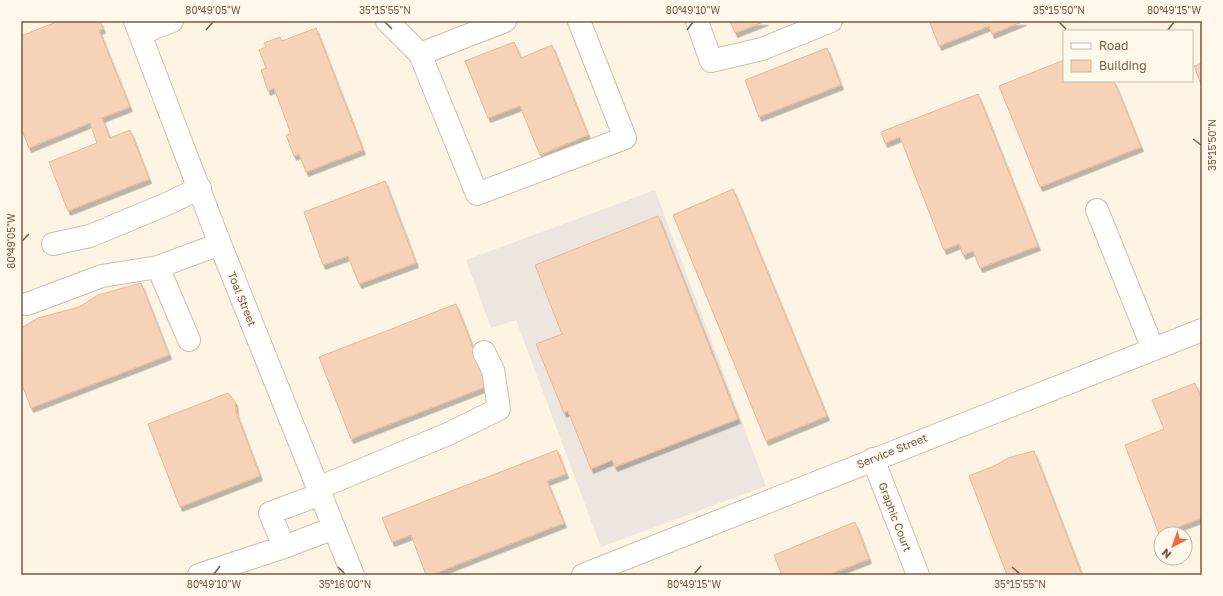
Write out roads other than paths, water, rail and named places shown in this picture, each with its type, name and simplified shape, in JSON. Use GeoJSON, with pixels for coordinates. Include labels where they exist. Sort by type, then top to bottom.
{"type":"FeatureCollection","features":[{"type":"Feature","properties":{"kind":"street"},"geometry":{"type":"LineString","coordinates":[[137,27],[172,21]]}},
{"type":"Feature","properties":{"kind":"street"},"geometry":{"type":"LineString","coordinates":[[387,21],[420,54],[478,194],[624,138],[579,21]]}},
{"type":"Feature","properties":{"kind":"street"},"geometry":{"type":"LineString","coordinates":[[420,54],[505,21]]}},
{"type":"Feature","properties":{"kind":"street"},"geometry":{"type":"LineString","coordinates":[[697,21],[711,61],[762,49],[831,21]]}},
{"type":"Feature","properties":{"kind":"street","name":"Toal Street"},"geometry":{"type":"LineString","coordinates":[[137,27],[200,188],[220,244],[354,575]]}},
{"type":"Feature","properties":{"kind":"street"},"geometry":{"type":"LineString","coordinates":[[53,244],[90,236],[170,203],[200,188]]}},
{"type":"Feature","properties":{"kind":"street"},"geometry":{"type":"LineString","coordinates":[[1097,210],[1153,349]]}},
{"type":"Feature","properties":{"kind":"street"},"geometry":{"type":"LineString","coordinates":[[27,304],[102,276],[158,267],[220,244]]}},
{"type":"Feature","properties":{"kind":"street"},"geometry":{"type":"LineString","coordinates":[[158,267],[189,340]]}},
{"type":"Feature","properties":{"kind":"street","name":"Service Street"},"geometry":{"type":"LineString","coordinates":[[583,575],[1202,330]]}},
{"type":"Feature","properties":{"kind":"street"},"geometry":{"type":"LineString","coordinates":[[284,547],[270,513],[448,434],[499,409],[493,370],[484,352]]}},
{"type":"Feature","properties":{"kind":"street","name":"Graphic Court"},"geometry":{"type":"LineString","coordinates":[[873,459],[918,575]]}},
{"type":"Feature","properties":{"kind":"street"},"geometry":{"type":"LineString","coordinates":[[199,575],[284,547],[334,528]]}}]}
